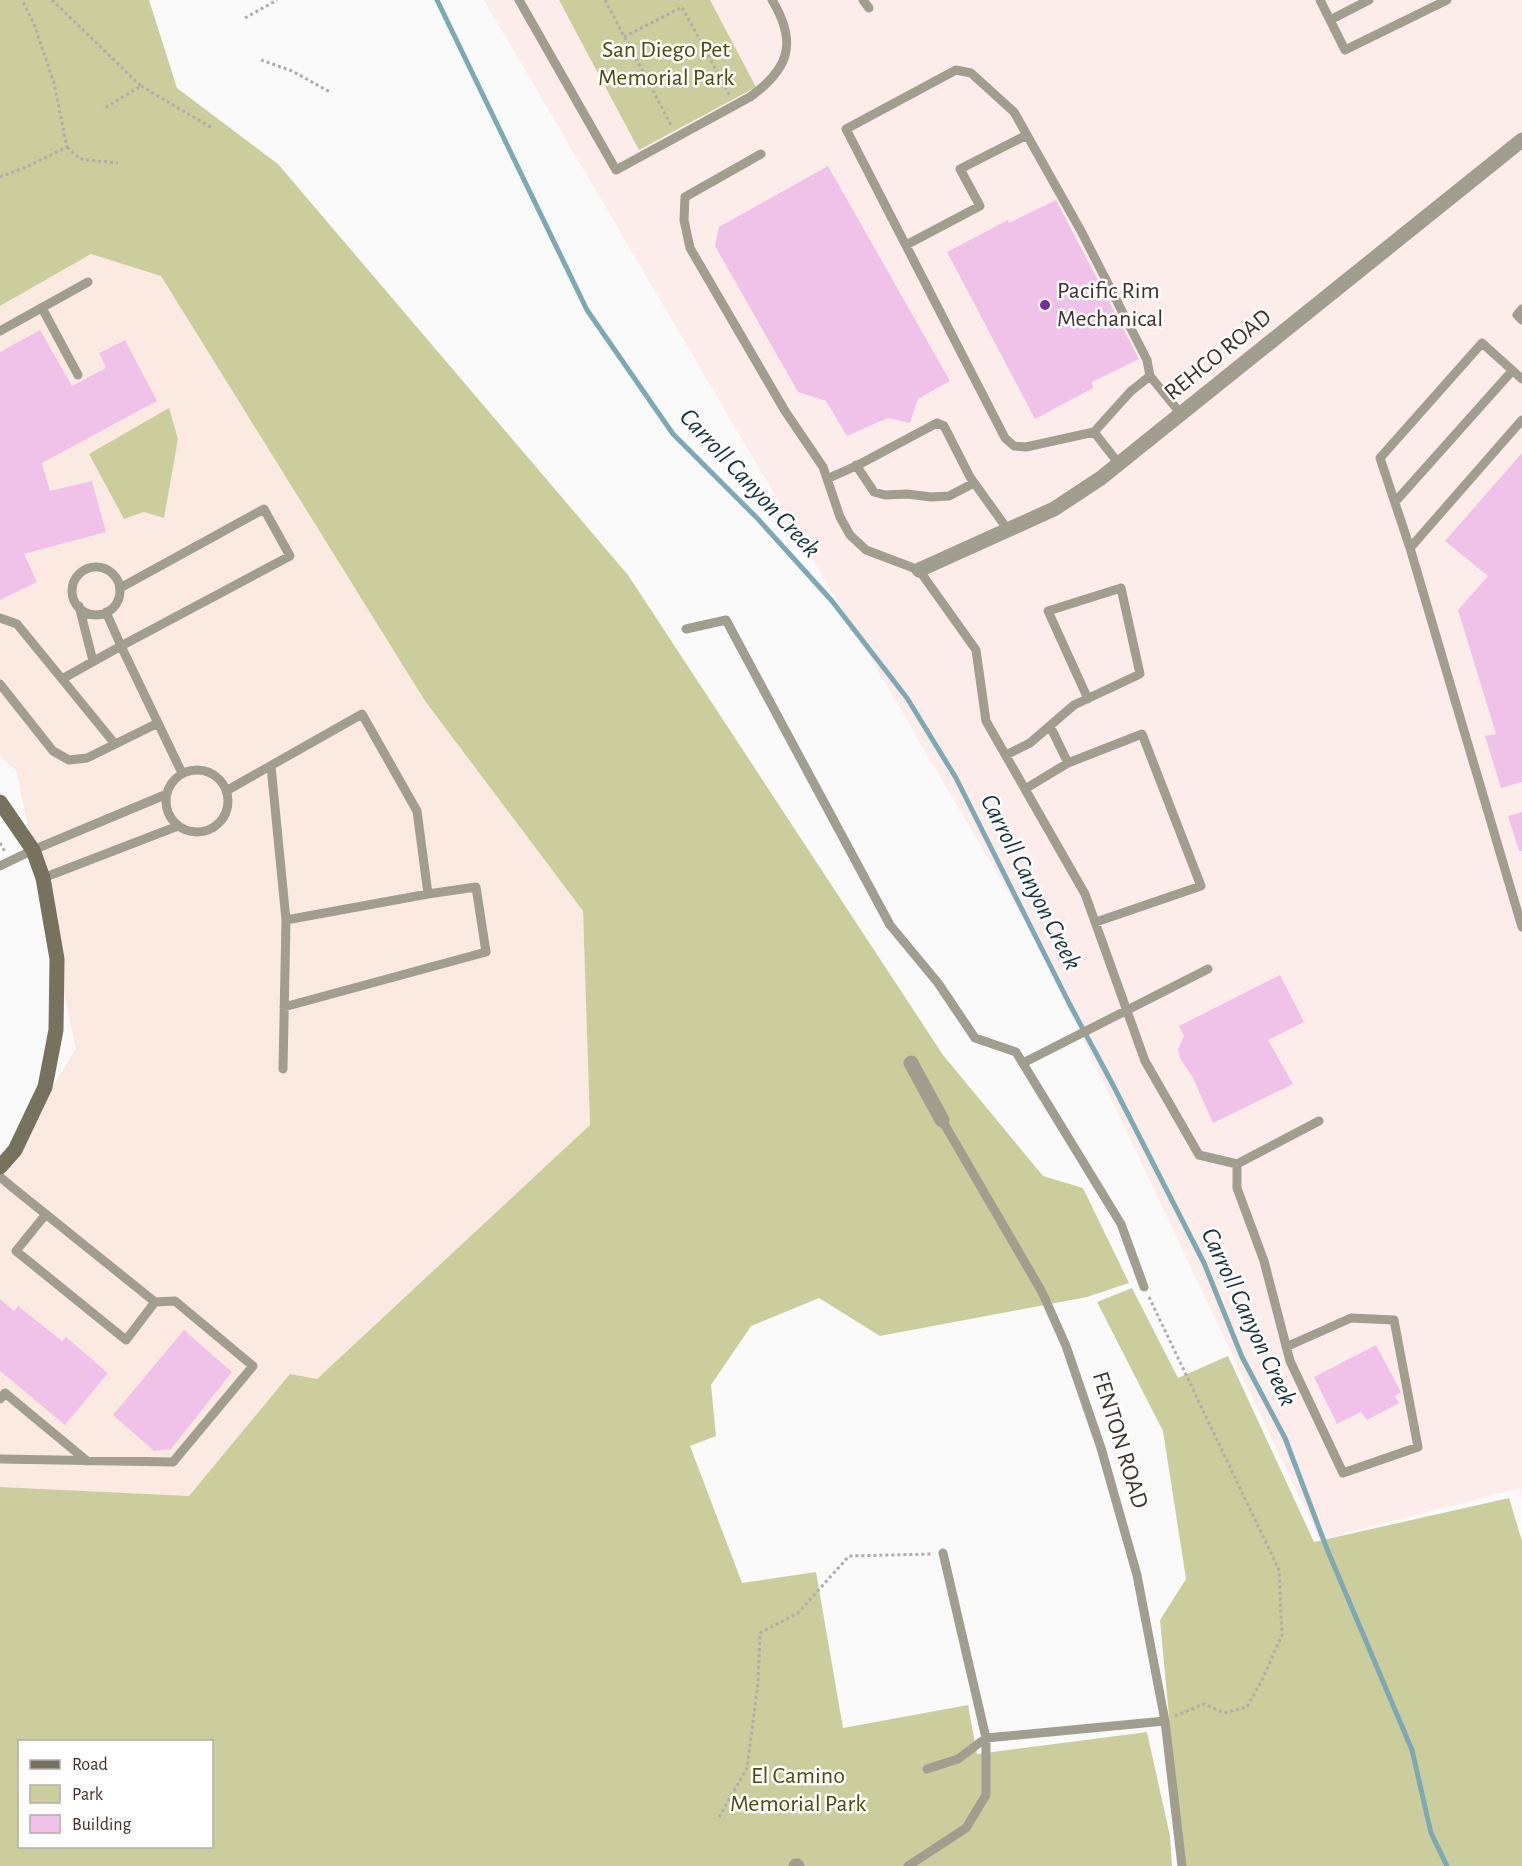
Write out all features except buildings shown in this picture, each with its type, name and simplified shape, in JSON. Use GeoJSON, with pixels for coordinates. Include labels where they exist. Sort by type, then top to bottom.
{"type":"FeatureCollection","features":[{"type":"Feature","properties":{"kind":"street","name":"REHCO ROAD"},"geometry":{"type":"LineString","coordinates":[[920,570],[1054,509],[1119,464],[1522,140]]}},
{"type":"Feature","properties":{"kind":"street"},"geometry":{"type":"LineString","coordinates":[[0,802],[33,850],[43,878],[57,959],[56,1030],[45,1087],[15,1150],[0,1167]]}},
{"type":"Feature","properties":{"kind":"street","name":"FENTON ROAD"},"geometry":{"type":"LineString","coordinates":[[911,1063],[942,1120]]}},
{"type":"Feature","properties":{"kind":"lane"},"geometry":{"type":"LineString","coordinates":[[519,0],[616,170],[735,105],[767,84],[786,56],[788,36],[781,15],[772,0]]}},
{"type":"Feature","properties":{"kind":"lane"},"geometry":{"type":"LineString","coordinates":[[1320,0],[1345,50],[1447,0]]}},
{"type":"Feature","properties":{"kind":"lane"},"geometry":{"type":"LineString","coordinates":[[1330,20],[1369,0]]}},
{"type":"Feature","properties":{"kind":"lane"},"geometry":{"type":"LineString","coordinates":[[1150,376],[1131,391],[1094,432],[1026,447],[1014,446],[1005,438],[846,129],[956,70],[971,73],[1002,99],[1014,112],[1081,231],[1147,360],[1150,376],[1181,414]]}},
{"type":"Feature","properties":{"kind":"lane"},"geometry":{"type":"LineString","coordinates":[[906,245],[980,206],[960,169],[1027,135]]}},
{"type":"Feature","properties":{"kind":"lane"},"geometry":{"type":"LineString","coordinates":[[761,154],[685,197],[684,220],[690,248],[785,411],[823,467],[840,517],[850,535],[866,550],[920,570],[976,650],[986,721],[1086,894],[1145,1061],[1199,1155],[1237,1164],[1319,1121]]}},
{"type":"Feature","properties":{"kind":"lane"},"geometry":{"type":"LineString","coordinates":[[0,331],[88,282]]}},
{"type":"Feature","properties":{"kind":"lane"},"geometry":{"type":"LineString","coordinates":[[42,308],[78,375]]}},
{"type":"Feature","properties":{"kind":"lane"},"geometry":{"type":"LineString","coordinates":[[1522,309],[1517,315],[1522,320]]}},
{"type":"Feature","properties":{"kind":"lane"},"geometry":{"type":"LineString","coordinates":[[1522,379],[1482,344],[1380,458],[1410,548],[1522,927]]}},
{"type":"Feature","properties":{"kind":"lane"},"geometry":{"type":"LineString","coordinates":[[1395,502],[1512,371]]}},
{"type":"Feature","properties":{"kind":"lane"},"geometry":{"type":"LineString","coordinates":[[1410,548],[1522,420]]}},
{"type":"Feature","properties":{"kind":"lane"},"geometry":{"type":"LineString","coordinates":[[827,478],[937,423],[944,426],[974,483],[1008,530]]}},
{"type":"Feature","properties":{"kind":"lane"},"geometry":{"type":"LineString","coordinates":[[1094,432],[1119,464]]}},
{"type":"Feature","properties":{"kind":"lane"},"geometry":{"type":"LineString","coordinates":[[856,465],[874,492],[885,495],[949,496],[974,483]]}},
{"type":"Feature","properties":{"kind":"lane"},"geometry":{"type":"LineString","coordinates":[[62,679],[290,556],[264,509],[120,588]]}},
{"type":"Feature","properties":{"kind":"lane"},"geometry":{"type":"LineString","coordinates":[[79,606],[91,614],[106,612],[117,603],[120,588],[114,575],[101,567],[87,569],[80,573],[73,585],[73,593],[79,606],[93,662]]}},
{"type":"Feature","properties":{"kind":"lane"},"geometry":{"type":"LineString","coordinates":[[1006,755],[1030,743],[1074,705],[1088,699],[1140,674],[1121,588],[1048,611],[1088,699]]}},
{"type":"Feature","properties":{"kind":"lane"},"geometry":{"type":"LineString","coordinates":[[106,612],[182,774]]}},
{"type":"Feature","properties":{"kind":"lane"},"geometry":{"type":"LineString","coordinates":[[0,618],[17,624],[115,744]]}},
{"type":"Feature","properties":{"kind":"lane"},"geometry":{"type":"LineString","coordinates":[[686,629],[726,620],[890,925],[938,983],[975,1038],[1016,1052],[1121,1224],[1144,1287]]}},
{"type":"Feature","properties":{"kind":"lane"},"geometry":{"type":"LineString","coordinates":[[0,684],[52,751],[69,760],[78,760],[158,723]]}},
{"type":"Feature","properties":{"kind":"lane"},"geometry":{"type":"LineString","coordinates":[[226,791],[362,714],[417,811],[428,894]]}},
{"type":"Feature","properties":{"kind":"lane"},"geometry":{"type":"LineString","coordinates":[[1050,726],[1068,763]]}},
{"type":"Feature","properties":{"kind":"lane"},"geometry":{"type":"LineString","coordinates":[[1025,789],[1068,763],[1142,734],[1200,886],[1096,922]]}},
{"type":"Feature","properties":{"kind":"lane"},"geometry":{"type":"LineString","coordinates":[[271,766],[286,920],[283,1069]]}},
{"type":"Feature","properties":{"kind":"lane"},"geometry":{"type":"LineString","coordinates":[[0,866],[166,794],[175,779],[191,771],[208,772],[216,777],[226,791],[227,808],[218,824],[211,829],[194,832],[178,826],[168,811],[166,794]]}},
{"type":"Feature","properties":{"kind":"lane"},"geometry":{"type":"LineString","coordinates":[[43,878],[178,826]]}},
{"type":"Feature","properties":{"kind":"lane"},"geometry":{"type":"LineString","coordinates":[[284,1007],[486,952],[476,887],[286,920]]}},
{"type":"Feature","properties":{"kind":"lane"},"geometry":{"type":"LineString","coordinates":[[1023,1063],[1208,969]]}},
{"type":"Feature","properties":{"kind":"lane","name":"FENTON ROAD"},"geometry":{"type":"LineString","coordinates":[[942,1120],[1042,1292],[1066,1347],[1101,1448],[1137,1575],[1165,1721],[1182,1866]]}},
{"type":"Feature","properties":{"kind":"lane"},"geometry":{"type":"LineString","coordinates":[[1237,1164],[1237,1188],[1264,1261],[1286,1347],[1290,1361],[1343,1473],[1418,1447],[1394,1320],[1351,1318],[1286,1347]]}},
{"type":"Feature","properties":{"kind":"lane"},"geometry":{"type":"LineString","coordinates":[[0,1177],[155,1302],[175,1300],[253,1366],[173,1462],[0,1459]]}},
{"type":"Feature","properties":{"kind":"lane"},"geometry":{"type":"LineString","coordinates":[[46,1214],[16,1251],[34,1266],[126,1340],[155,1302]]}},
{"type":"Feature","properties":{"kind":"lane"},"geometry":{"type":"LineString","coordinates":[[2,1394],[87,1461]]}},
{"type":"Feature","properties":{"kind":"lane"},"geometry":{"type":"LineString","coordinates":[[908,1866],[966,1828],[986,1795],[986,1738],[943,1553]]}},
{"type":"Feature","properties":{"kind":"lane"},"geometry":{"type":"LineString","coordinates":[[927,1769],[958,1758],[986,1738],[1165,1721]]}},
{"type":"Feature","properties":{"kind":"path"},"geometry":{"type":"LineString","coordinates":[[21,0],[33,24],[54,83],[67,147],[80,159],[118,164]]}},
{"type":"Feature","properties":{"kind":"path"},"geometry":{"type":"LineString","coordinates":[[52,0],[141,87],[212,128]]}},
{"type":"Feature","properties":{"kind":"path"},"geometry":{"type":"LineString","coordinates":[[245,18],[277,0]]}},
{"type":"Feature","properties":{"kind":"path"},"geometry":{"type":"LineString","coordinates":[[604,0],[677,137]]}},
{"type":"Feature","properties":{"kind":"path"},"geometry":{"type":"LineString","coordinates":[[624,37],[682,7],[735,105]]}},
{"type":"Feature","properties":{"kind":"path"},"geometry":{"type":"LineString","coordinates":[[261,60],[292,71],[330,92]]}},
{"type":"Feature","properties":{"kind":"path"},"geometry":{"type":"LineString","coordinates":[[104,109],[141,87]]}},
{"type":"Feature","properties":{"kind":"path"},"geometry":{"type":"LineString","coordinates":[[0,177],[67,147]]}},
{"type":"Feature","properties":{"kind":"path"},"geometry":{"type":"LineString","coordinates":[[1144,1287],[1279,1570],[1282,1635],[1247,1707],[1224,1713],[1204,1704],[1165,1721]]}},
{"type":"Feature","properties":{"kind":"path"},"geometry":{"type":"LineString","coordinates":[[719,1817],[747,1768],[758,1683],[760,1633],[798,1613],[849,1556],[943,1553]]}},
{"type":"Feature","properties":{"kind":"shaded area"},"geometry":{"type":"Polygon","coordinates":[[[484,0],[1522,0],[1522,1498],[1519,1488],[1320,1540],[1035,938],[484,0]]]}},
{"type":"Feature","properties":{"kind":"shaded area"},"geometry":{"type":"Polygon","coordinates":[[[91,254],[161,275],[425,701],[583,911],[590,1126],[317,1379],[290,1374],[189,1497],[0,1487],[0,1170],[76,1049],[16,771],[0,756],[0,306],[91,254]]]}},
{"type":"Feature","properties":{"kind":"green space","name":"El Camino Memorial Park"},"geometry":{"type":"Polygon","coordinates":[[[0,0],[149,0],[177,88],[278,164],[628,575],[943,1055],[1043,1176],[1083,1188],[1129,1283],[1087,1297],[880,1336],[819,1298],[751,1326],[711,1385],[716,1436],[690,1446],[742,1583],[816,1572],[843,1728],[968,1705],[977,1754],[1147,1732],[1170,1836],[1172,1866],[0,1866],[0,1487],[189,1496],[290,1374],[317,1379],[590,1125],[583,911],[425,701],[161,276],[91,254],[0,306],[0,0]]]}},
{"type":"Feature","properties":{"kind":"green space","name":"San Diego Pet Memorial Park"},"geometry":{"type":"Polygon","coordinates":[[[559,0],[710,0],[756,87],[639,150],[559,0]]]}},
{"type":"Feature","properties":{"kind":"green space"},"geometry":{"type":"Polygon","coordinates":[[[169,408],[178,439],[164,518],[144,512],[124,519],[89,454],[169,408]]]}},
{"type":"Feature","properties":{"kind":"green space"},"geometry":{"type":"Polygon","coordinates":[[[1132,1288],[1178,1378],[1228,1356],[1314,1542],[1509,1498],[1522,1541],[1522,1866],[1183,1866],[1160,1620],[1186,1579],[1163,1431],[1097,1302],[1132,1288]]]}},
{"type":"Feature","properties":{"kind":"waterway","name":"Carroll Canyon Creek"},"geometry":{"type":"LineString","coordinates":[[437,0],[587,310],[673,434],[758,519],[832,601],[907,698],[956,778],[1069,1003],[1204,1263],[1242,1357],[1285,1438],[1327,1549],[1412,1750],[1431,1833],[1447,1866]]}},
{"type":"Feature","properties":{"kind":"place","name":"Pacific Rim Mechanical"},"geometry":{"type":"Point","coordinates":[1045,305]}}]}
